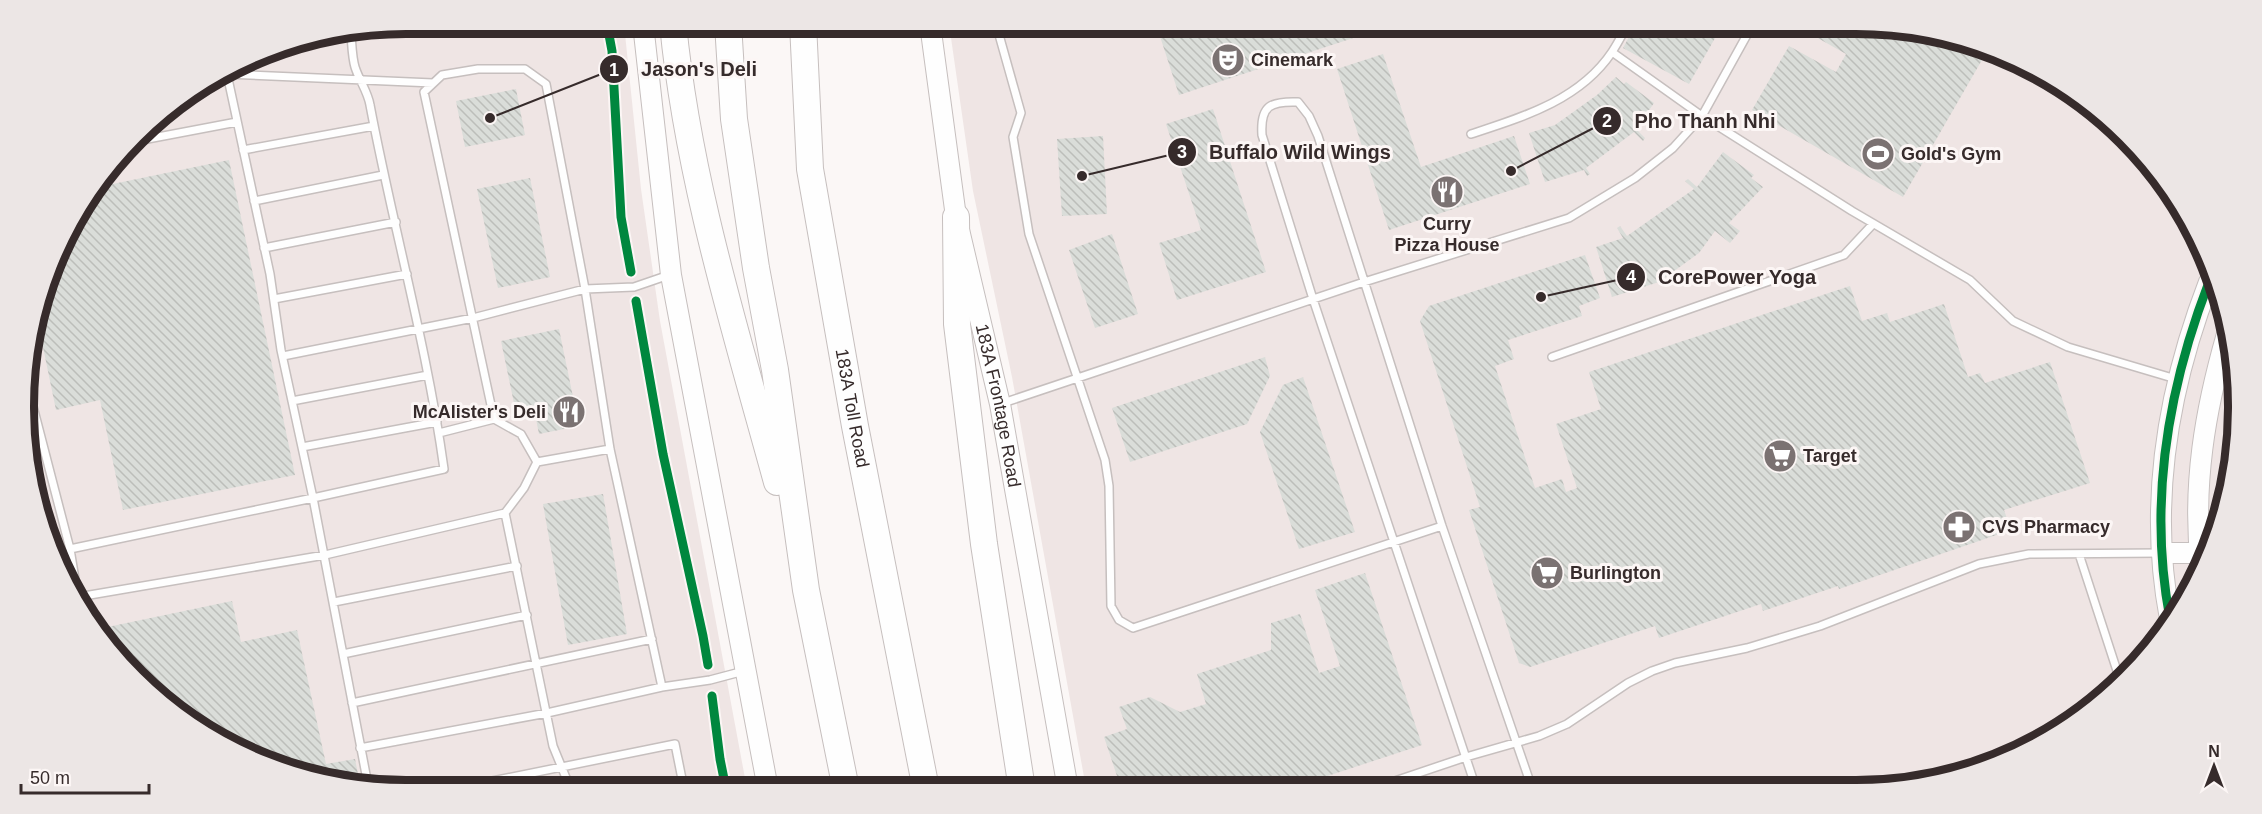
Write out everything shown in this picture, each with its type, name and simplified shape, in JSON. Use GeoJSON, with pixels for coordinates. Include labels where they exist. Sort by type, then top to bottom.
{"type":"FeatureCollection","features":[{"type":"Feature","properties":{"kind":"highway"},"geometry":{"type":"LineString","coordinates":[[675,34],[693,156],[716,255],[806,590]]}},
{"type":"Feature","properties":{"kind":"highway"},"geometry":{"type":"LineString","coordinates":[[729,34],[734,118],[756,268],[775,370],[806,590],[844,780]]}},
{"type":"Feature","properties":{"kind":"highway","name":"183A Toll Road"},"geometry":{"type":"LineString","coordinates":[[803,34],[810,169],[855,426],[924,780]]}},
{"type":"Feature","properties":{"kind":"highway"},"geometry":{"type":"LineString","coordinates":[[956,217],[957,324],[984,544],[1021,780]]}},
{"type":"Feature","properties":{"kind":"main road"},"geometry":{"type":"LineString","coordinates":[[644,34],[671,275],[766,780]]}},
{"type":"Feature","properties":{"kind":"main road","name":"183A Frontage Road"},"geometry":{"type":"LineString","coordinates":[[931,34],[956,217],[1000,404],[1066,780]]}},
{"type":"Feature","properties":{"kind":"main road"},"geometry":{"type":"LineString","coordinates":[[2169,608],[2162,553],[2161,500],[2167,430],[2177,379],[2208,286]]}},
{"type":"Feature","properties":{"kind":"main road"},"geometry":{"type":"LineString","coordinates":[[2201,546],[2197,513],[2202,448],[2215,377],[2223,350]]}},
{"type":"Feature","properties":{"kind":"main road"},"geometry":{"type":"LineString","coordinates":[[2162,553],[2196,556]]}},
{"type":"Feature","properties":{"kind":"lane"},"geometry":{"type":"LineString","coordinates":[[999,34],[1021,113],[1013,137],[1029,234],[1105,460],[1109,486],[1111,606],[1119,620],[1133,628],[1442,526]]}},
{"type":"Feature","properties":{"kind":"lane"},"geometry":{"type":"LineString","coordinates":[[1471,134],[1544,109],[1584,81],[1612,52],[1622,34]]}},
{"type":"Feature","properties":{"kind":"lane"},"geometry":{"type":"LineString","coordinates":[[1000,404],[1364,282],[1569,218],[1635,178],[1673,148],[1702,116],[1747,34]]}},
{"type":"Feature","properties":{"kind":"lane"},"geometry":{"type":"LineString","coordinates":[[70,549],[444,469],[428,375],[396,222],[383,175],[369,100],[354,66],[351,39]]}},
{"type":"Feature","properties":{"kind":"lane"},"geometry":{"type":"LineString","coordinates":[[1612,52],[1702,116],[1873,224],[1971,280],[2013,321],[2068,347],[2177,379]]}},
{"type":"Feature","properties":{"kind":"lane"},"geometry":{"type":"LineString","coordinates":[[494,419],[424,92],[442,75],[490,69],[525,69],[546,84],[585,289],[610,449],[662,687]]}},
{"type":"Feature","properties":{"kind":"lane"},"geometry":{"type":"LineString","coordinates":[[239,75],[433,83]]}},
{"type":"Feature","properties":{"kind":"lane"},"geometry":{"type":"LineString","coordinates":[[228,80],[325,555],[366,777]]}},
{"type":"Feature","properties":{"kind":"lane"},"geometry":{"type":"LineString","coordinates":[[1473,780],[1313,299],[1262,135],[1261,118],[1267,108],[1281,101],[1298,102],[1309,116],[1318,136],[1442,526],[1529,780]]}},
{"type":"Feature","properties":{"kind":"lane"},"geometry":{"type":"LineString","coordinates":[[149,139],[237,122]]}},
{"type":"Feature","properties":{"kind":"lane"},"geometry":{"type":"LineString","coordinates":[[243,150],[374,126]]}},
{"type":"Feature","properties":{"kind":"lane"},"geometry":{"type":"LineString","coordinates":[[254,201],[383,175]]}},
{"type":"Feature","properties":{"kind":"lane"},"geometry":{"type":"LineString","coordinates":[[264,248],[396,222]]}},
{"type":"Feature","properties":{"kind":"lane"},"geometry":{"type":"LineString","coordinates":[[1552,357],[1844,255],[1873,224]]}},
{"type":"Feature","properties":{"kind":"lane"},"geometry":{"type":"LineString","coordinates":[[274,299],[407,274]]}},
{"type":"Feature","properties":{"kind":"lane"},"geometry":{"type":"LineString","coordinates":[[283,356],[473,318],[585,289],[633,286],[671,275]]}},
{"type":"Feature","properties":{"kind":"lane"},"geometry":{"type":"LineString","coordinates":[[292,401],[428,375]]}},
{"type":"Feature","properties":{"kind":"lane"},"geometry":{"type":"LineString","coordinates":[[34,411],[70,549],[74,574]]}},
{"type":"Feature","properties":{"kind":"lane"},"geometry":{"type":"LineString","coordinates":[[439,433],[494,419],[521,434],[537,462]]}},
{"type":"Feature","properties":{"kind":"lane"},"geometry":{"type":"LineString","coordinates":[[302,447],[437,422]]}},
{"type":"Feature","properties":{"kind":"lane"},"geometry":{"type":"LineString","coordinates":[[537,462],[610,449]]}},
{"type":"Feature","properties":{"kind":"lane"},"geometry":{"type":"LineString","coordinates":[[86,596],[325,555],[506,513],[524,488],[537,462]]}},
{"type":"Feature","properties":{"kind":"lane"},"geometry":{"type":"LineString","coordinates":[[506,513],[553,746],[567,780]]}},
{"type":"Feature","properties":{"kind":"lane"},"geometry":{"type":"LineString","coordinates":[[1399,780],[1539,736],[1567,724],[1628,683],[1675,663],[1747,648],[1809,630],[1979,564],[2029,554],[2162,553]]}},
{"type":"Feature","properties":{"kind":"lane"},"geometry":{"type":"LineString","coordinates":[[2079,554],[2117,671]]}},
{"type":"Feature","properties":{"kind":"lane"},"geometry":{"type":"LineString","coordinates":[[334,602],[516,566]]}},
{"type":"Feature","properties":{"kind":"lane"},"geometry":{"type":"LineString","coordinates":[[343,654],[526,615]]}},
{"type":"Feature","properties":{"kind":"lane"},"geometry":{"type":"LineString","coordinates":[[352,703],[652,639]]}},
{"type":"Feature","properties":{"kind":"lane"},"geometry":{"type":"LineString","coordinates":[[360,748],[547,713],[662,687],[710,680],[745,670]]}},
{"type":"Feature","properties":{"kind":"lane"},"geometry":{"type":"LineString","coordinates":[[498,780],[675,744],[682,780]]}},
{"type":"Feature","properties":{"kind":"shaded area"},"geometry":{"type":"Polygon","coordinates":[[[625,34],[641,189],[660,321],[745,780],[383,779],[334,772],[287,760],[242,741],[200,717],[161,687],[127,653],[111,634],[84,593],[54,527],[38,456],[34,407],[35,383],[47,311],[54,287],[73,242],[111,180],[161,127],[180,111],[221,84],[287,54],[334,42],[383,35],[625,34]]]}},
{"type":"Feature","properties":{"kind":"shaded area"},"geometry":{"type":"Polygon","coordinates":[[[950,34],[1855,34],[1904,38],[1951,47],[1975,54],[2020,73],[2082,111],[2135,161],[2151,180],[2178,221],[2208,287],[2224,358],[2228,407],[2227,431],[2215,503],[2199,550],[2165,614],[2135,653],[2101,687],[2082,703],[2041,730],[1998,751],[1951,767],[1904,776],[1855,780],[1085,780],[1012,377],[973,191],[950,34]]]}},
{"type":"Feature","properties":{"kind":"building","name":"Cinemark"},"geometry":{"type":"Polygon","coordinates":[[[1159,34],[1365,34],[1179,95],[1159,34]]]}},
{"type":"Feature","properties":{"kind":"building"},"geometry":{"type":"Polygon","coordinates":[[[1631,34],[1717,34],[1689,84],[1623,48],[1631,34]]]}},
{"type":"Feature","properties":{"kind":"building","name":"Gold's Gym"},"geometry":{"type":"Polygon","coordinates":[[[1811,34],[1879,35],[1904,38],[1951,47],[1984,57],[1903,197],[1752,110],[1789,46],[1836,72],[1846,54],[1811,34]]]}},
{"type":"Feature","properties":{"kind":"building"},"geometry":{"type":"Polygon","coordinates":[[[1383,54],[1421,167],[1514,136],[1530,184],[1389,230],[1337,69],[1383,54]]]}},
{"type":"Feature","properties":{"kind":"building"},"geometry":{"type":"Polygon","coordinates":[[[1616,77],[1654,103],[1636,129],[1645,138],[1643,141],[1634,132],[1586,168],[1590,174],[1587,176],[1584,170],[1545,182],[1529,133],[1555,125],[1597,95],[1616,77]]]}},
{"type":"Feature","properties":{"kind":"building"},"geometry":{"type":"Polygon","coordinates":[[[516,89],[525,135],[465,147],[456,101],[516,89]]]}},
{"type":"Feature","properties":{"kind":"building"},"geometry":{"type":"Polygon","coordinates":[[[1213,109],[1266,272],[1177,300],[1159,243],[1201,230],[1166,124],[1213,109]]]}},
{"type":"Feature","properties":{"kind":"building"},"geometry":{"type":"Polygon","coordinates":[[[1103,136],[1107,214],[1062,216],[1057,139],[1103,136]]]}},
{"type":"Feature","properties":{"kind":"building"},"geometry":{"type":"Polygon","coordinates":[[[1723,152],[1754,175],[1751,178],[1763,187],[1729,223],[1740,231],[1730,243],[1715,231],[1699,253],[1659,282],[1612,297],[1596,247],[1623,238],[1617,228],[1620,226],[1627,236],[1694,189],[1685,181],[1688,179],[1697,187],[1723,152]]]}},
{"type":"Feature","properties":{"kind":"building"},"geometry":{"type":"Polygon","coordinates":[[[229,160],[295,475],[123,510],[100,400],[56,410],[41,339],[47,311],[54,287],[73,242],[107,185],[229,160]]]}},
{"type":"Feature","properties":{"kind":"building"},"geometry":{"type":"Polygon","coordinates":[[[530,178],[550,277],[498,288],[477,189],[530,178]]]}},
{"type":"Feature","properties":{"kind":"building"},"geometry":{"type":"Polygon","coordinates":[[[1112,234],[1138,314],[1095,328],[1069,250],[1112,234]]]}},
{"type":"Feature","properties":{"kind":"building","name":"Target"},"geometry":{"type":"Polygon","coordinates":[[[1585,255],[1600,298],[1579,306],[1582,316],[1508,340],[1514,359],[1495,366],[1535,488],[1562,479],[1566,492],[1577,488],[1556,424],[1601,409],[1589,372],[1850,286],[1862,321],[1887,313],[1890,322],[1944,304],[1968,377],[1980,373],[1985,383],[2050,362],[2090,483],[2004,510],[2011,530],[1839,589],[1838,586],[1763,611],[1761,604],[1659,638],[1655,626],[1530,667],[1519,663],[1469,510],[1480,507],[1420,321],[1429,306],[1585,255]]]}},
{"type":"Feature","properties":{"kind":"building"},"geometry":{"type":"Polygon","coordinates":[[[559,329],[579,426],[539,434],[534,409],[516,413],[501,341],[559,329]]]}},
{"type":"Feature","properties":{"kind":"building"},"geometry":{"type":"Polygon","coordinates":[[[1265,357],[1270,376],[1247,424],[1130,462],[1112,408],[1265,357]]]}},
{"type":"Feature","properties":{"kind":"building"},"geometry":{"type":"Polygon","coordinates":[[[1303,377],[1355,532],[1299,549],[1260,432],[1283,385],[1303,377]]]}},
{"type":"Feature","properties":{"kind":"building"},"geometry":{"type":"Polygon","coordinates":[[[603,494],[627,634],[568,645],[543,504],[603,494]]]}},
{"type":"Feature","properties":{"kind":"building"},"geometry":{"type":"Polygon","coordinates":[[[1365,573],[1422,745],[1315,780],[1118,780],[1104,737],[1127,729],[1119,707],[1150,697],[1180,712],[1206,704],[1197,674],[1271,650],[1271,623],[1300,614],[1319,673],[1340,666],[1315,590],[1365,573]]]}},
{"type":"Feature","properties":{"kind":"building"},"geometry":{"type":"Polygon","coordinates":[[[232,601],[241,642],[297,630],[326,764],[355,759],[358,776],[287,760],[221,730],[180,703],[161,687],[127,653],[106,627],[232,601]]]}},
{"type":"Feature","properties":{"kind":"cycle path"},"geometry":{"type":"LineString","coordinates":[[609,34],[612,51],[621,217],[631,272]]}},
{"type":"Feature","properties":{"kind":"cycle path"},"geometry":{"type":"LineString","coordinates":[[2169,608],[2161,533],[2166,448],[2172,406],[2182,364],[2208,286]]}},
{"type":"Feature","properties":{"kind":"cycle path"},"geometry":{"type":"LineString","coordinates":[[636,301],[663,454],[708,665]]}},
{"type":"Feature","properties":{"kind":"cycle path"},"geometry":{"type":"LineString","coordinates":[[712,696],[724,780]]}},
{"type":"Feature","properties":{"kind":"place","name":"Cinemark"},"geometry":{"type":"Point","coordinates":[1228,60]}},
{"type":"Feature","properties":{"kind":"place","name":"Jason's Deli"},"geometry":{"type":"Point","coordinates":[490,118]}},
{"type":"Feature","properties":{"kind":"place","name":"Gold's Gym"},"geometry":{"type":"Point","coordinates":[1878,154]}},
{"type":"Feature","properties":{"kind":"place","name":"Pho Thanh Nhi"},"geometry":{"type":"Point","coordinates":[1511,171]}},
{"type":"Feature","properties":{"kind":"place","name":"Buffalo Wild Wings"},"geometry":{"type":"Point","coordinates":[1082,176]}},
{"type":"Feature","properties":{"kind":"place","name":"Curry Pizza House"},"geometry":{"type":"Point","coordinates":[1447,192]}},
{"type":"Feature","properties":{"kind":"place","name":"CorePower Yoga"},"geometry":{"type":"Point","coordinates":[1541,297]}},
{"type":"Feature","properties":{"kind":"place","name":"McAlister's Deli"},"geometry":{"type":"Point","coordinates":[569,412]}},
{"type":"Feature","properties":{"kind":"place","name":"Target"},"geometry":{"type":"Point","coordinates":[1780,456]}},
{"type":"Feature","properties":{"kind":"place","name":"CVS Pharmacy"},"geometry":{"type":"Point","coordinates":[1959,527]}},
{"type":"Feature","properties":{"kind":"place","name":"Burlington"},"geometry":{"type":"Point","coordinates":[1547,573]}}]}
